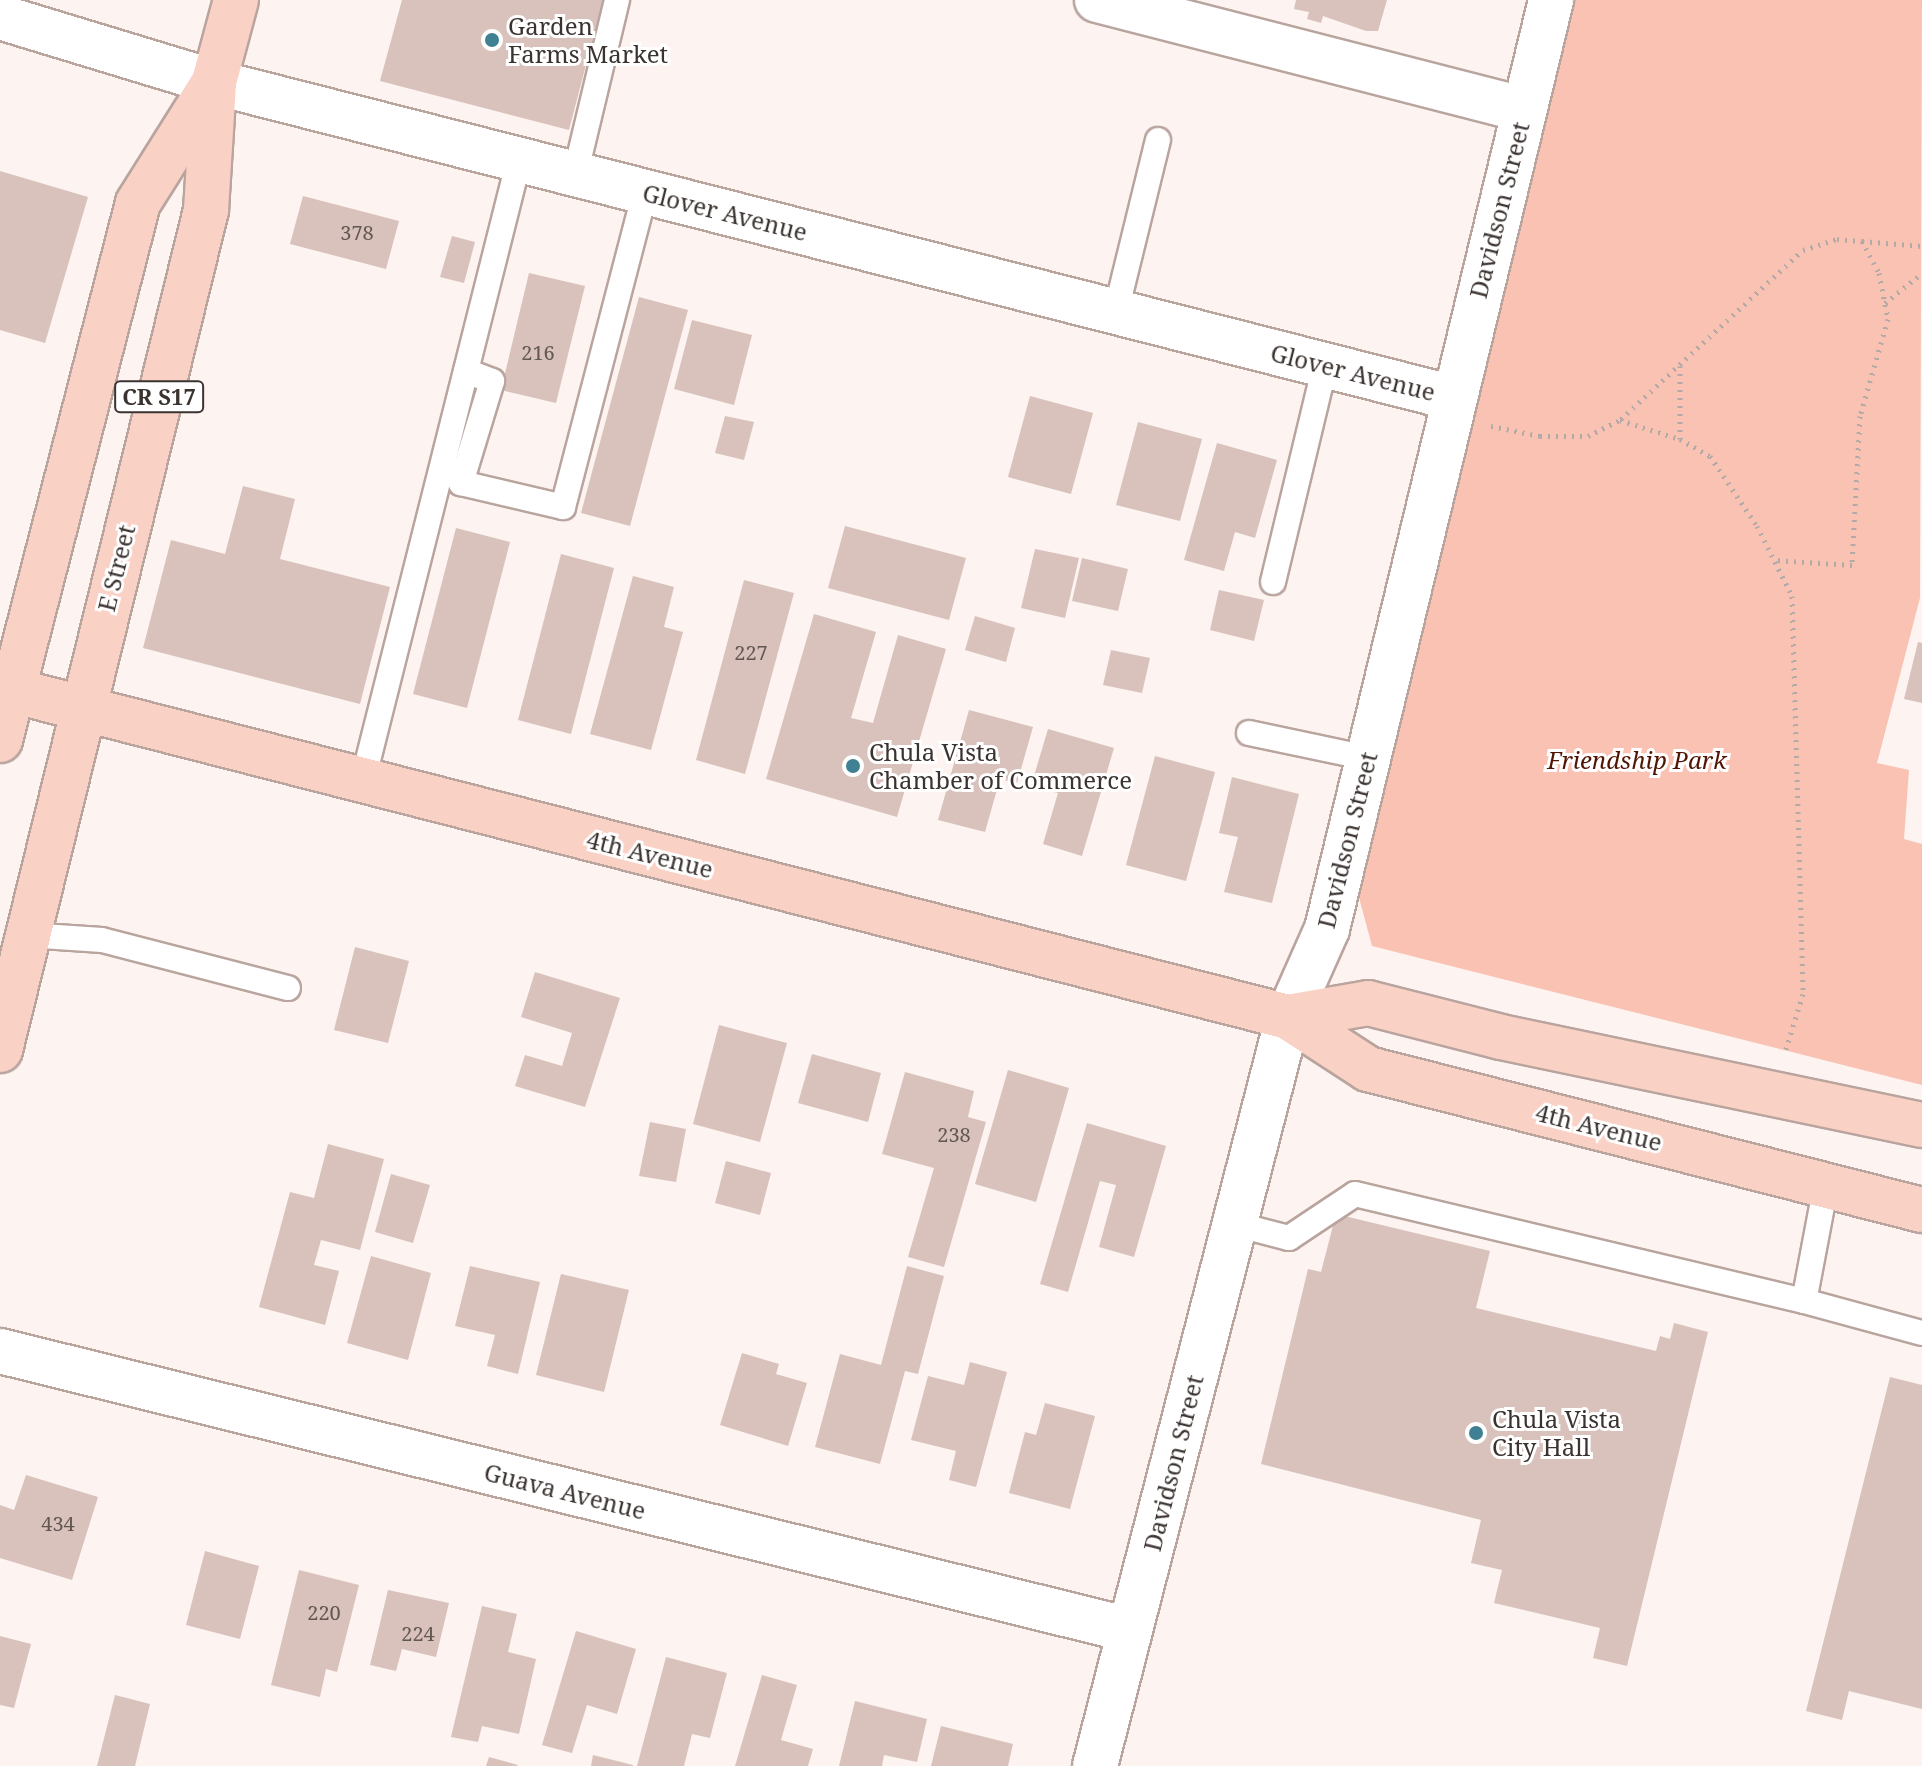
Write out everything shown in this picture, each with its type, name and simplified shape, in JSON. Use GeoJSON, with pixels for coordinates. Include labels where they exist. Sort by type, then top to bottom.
{"type":"FeatureCollection","features":[{"type":"Feature","properties":{"kind":"main road","name":"E Street"},"geometry":{"type":"LineString","coordinates":[[0,1050],[81,708],[206,210],[214,82],[236,0]]}},
{"type":"Feature","properties":{"kind":"main road","name":"E Street"},"geometry":{"type":"LineString","coordinates":[[0,740],[4,689],[138,203],[214,82]]}},
{"type":"Feature","properties":{"kind":"main road","name":"4th Avenue"},"geometry":{"type":"LineString","coordinates":[[4,689],[1288,1017],[1368,1069],[1922,1210]]}},
{"type":"Feature","properties":{"kind":"main road","name":"4th Avenue"},"geometry":{"type":"LineString","coordinates":[[1288,1017],[1368,1003],[1501,1037],[1922,1125]]}},
{"type":"Feature","properties":{"kind":"street"},"geometry":{"type":"LineString","coordinates":[[1097,0],[1524,110]]}},
{"type":"Feature","properties":{"kind":"street","name":"Davidson Street"},"geometry":{"type":"LineString","coordinates":[[1095,1766],[1288,1017],[1327,929],[1551,0]]}},
{"type":"Feature","properties":{"kind":"street","name":"Glover Avenue"},"geometry":{"type":"LineString","coordinates":[[0,17],[214,82],[1325,365],[1451,407]]}},
{"type":"Feature","properties":{"kind":"street","name":"Guava Avenue"},"geometry":{"type":"LineString","coordinates":[[0,1351],[1130,1630]]}},
{"type":"Feature","properties":{"kind":"lane"},"geometry":{"type":"LineString","coordinates":[[575,175],[617,0]]}},
{"type":"Feature","properties":{"kind":"lane"},"geometry":{"type":"LineString","coordinates":[[1116,311],[1158,140]]}},
{"type":"Feature","properties":{"kind":"lane"},"geometry":{"type":"LineString","coordinates":[[363,780],[519,160]]}},
{"type":"Feature","properties":{"kind":"lane"},"geometry":{"type":"LineString","coordinates":[[466,371],[492,381],[461,483],[563,507],[645,192]]}},
{"type":"Feature","properties":{"kind":"lane"},"geometry":{"type":"LineString","coordinates":[[1273,582],[1325,365]]}},
{"type":"Feature","properties":{"kind":"lane"},"geometry":{"type":"LineString","coordinates":[[1249,733],[1368,758]]}},
{"type":"Feature","properties":{"kind":"lane"},"geometry":{"type":"LineString","coordinates":[[27,935],[102,940],[288,988]]}},
{"type":"Feature","properties":{"kind":"lane"},"geometry":{"type":"LineString","coordinates":[[1804,1301],[1826,1185]]}},
{"type":"Feature","properties":{"kind":"lane"},"geometry":{"type":"LineString","coordinates":[[1235,1224],[1289,1238],[1355,1194],[1804,1301],[1922,1333]]}},
{"type":"Feature","properties":{"kind":"path"},"geometry":{"type":"LineString","coordinates":[[1451,407],[1540,436],[1588,436],[1620,420],[1803,250],[1837,239],[1922,246]]}},
{"type":"Feature","properties":{"kind":"path"},"geometry":{"type":"LineString","coordinates":[[1774,560],[1852,565],[1860,416],[1888,319],[1879,273],[1862,241]]}},
{"type":"Feature","properties":{"kind":"path"},"geometry":{"type":"LineString","coordinates":[[1885,303],[1922,273]]}},
{"type":"Feature","properties":{"kind":"path"},"geometry":{"type":"LineString","coordinates":[[1680,366],[1680,439]]}},
{"type":"Feature","properties":{"kind":"path"},"geometry":{"type":"LineString","coordinates":[[1620,420],[1680,439],[1710,456],[1774,560],[1792,596],[1803,994],[1784,1053]]}},
{"type":"Feature","properties":{"kind":"green space","name":"Friendship Park"},"geometry":{"type":"Polygon","coordinates":[[[1573,0],[1922,0],[1920,598],[1877,763],[1909,770],[1904,839],[1922,844],[1922,1085],[1372,946],[1357,890],[1573,0]]]}},
{"type":"Feature","properties":{"kind":"building","name":"Garden Farms Market"},"geometry":{"type":"Polygon","coordinates":[[[402,0],[603,0],[569,130],[380,81],[402,0]]]}},
{"type":"Feature","properties":{"kind":"building"},"geometry":{"type":"Polygon","coordinates":[[[1296,0],[1387,0],[1378,31],[1366,31],[1323,16],[1321,23],[1307,19],[1309,12],[1294,9],[1296,0]]]}},
{"type":"Feature","properties":{"kind":"building"},"geometry":{"type":"Polygon","coordinates":[[[0,171],[88,197],[45,343],[0,330],[0,171]]]}},
{"type":"Feature","properties":{"kind":"building"},"geometry":{"type":"Polygon","coordinates":[[[303,196],[399,221],[386,269],[290,244],[303,196]]]}},
{"type":"Feature","properties":{"kind":"building"},"geometry":{"type":"Polygon","coordinates":[[[452,236],[475,242],[464,283],[440,277],[452,236]]]}},
{"type":"Feature","properties":{"kind":"building"},"geometry":{"type":"Polygon","coordinates":[[[529,273],[585,286],[556,403],[501,390],[529,273]]]}},
{"type":"Feature","properties":{"kind":"building"},"geometry":{"type":"Polygon","coordinates":[[[639,297],[688,310],[630,526],[581,513],[639,297]]]}},
{"type":"Feature","properties":{"kind":"building"},"geometry":{"type":"Polygon","coordinates":[[[692,320],[752,335],[734,405],[674,389],[692,320]]]}},
{"type":"Feature","properties":{"kind":"building"},"geometry":{"type":"Polygon","coordinates":[[[1030,396],[1093,413],[1071,494],[1008,477],[1030,396]]]}},
{"type":"Feature","properties":{"kind":"building"},"geometry":{"type":"Polygon","coordinates":[[[725,416],[754,422],[744,460],[715,453],[725,416]]]}},
{"type":"Feature","properties":{"kind":"building"},"geometry":{"type":"Polygon","coordinates":[[[1138,422],[1202,439],[1180,521],[1116,505],[1138,422]]]}},
{"type":"Feature","properties":{"kind":"building"},"geometry":{"type":"Polygon","coordinates":[[[1217,443],[1277,460],[1255,538],[1235,532],[1224,571],[1184,560],[1217,443]]]}},
{"type":"Feature","properties":{"kind":"building"},"geometry":{"type":"Polygon","coordinates":[[[243,486],[295,499],[280,559],[390,587],[360,704],[143,648],[171,540],[225,554],[243,486]]]}},
{"type":"Feature","properties":{"kind":"building"},"geometry":{"type":"Polygon","coordinates":[[[845,526],[966,558],[949,620],[828,588],[845,526]]]}},
{"type":"Feature","properties":{"kind":"building"},"geometry":{"type":"Polygon","coordinates":[[[456,528],[510,542],[467,708],[413,694],[456,528]]]}},
{"type":"Feature","properties":{"kind":"building"},"geometry":{"type":"Polygon","coordinates":[[[1035,549],[1079,558],[1065,618],[1021,608],[1035,549]]]}},
{"type":"Feature","properties":{"kind":"building"},"geometry":{"type":"Polygon","coordinates":[[[561,554],[614,568],[571,734],[518,720],[561,554]]]}},
{"type":"Feature","properties":{"kind":"building"},"geometry":{"type":"Polygon","coordinates":[[[1082,558],[1128,569],[1118,611],[1072,601],[1082,558]]]}},
{"type":"Feature","properties":{"kind":"building"},"geometry":{"type":"Polygon","coordinates":[[[633,576],[674,587],[664,627],[683,632],[651,750],[590,734],[633,576]]]}},
{"type":"Feature","properties":{"kind":"building"},"geometry":{"type":"Polygon","coordinates":[[[744,580],[794,593],[745,774],[696,760],[744,580]]]}},
{"type":"Feature","properties":{"kind":"building"},"geometry":{"type":"Polygon","coordinates":[[[1219,590],[1264,600],[1254,641],[1210,630],[1219,590]]]}},
{"type":"Feature","properties":{"kind":"building"},"geometry":{"type":"Polygon","coordinates":[[[814,614],[876,632],[851,718],[873,723],[898,635],[946,649],[897,817],[766,779],[814,614]]]}},
{"type":"Feature","properties":{"kind":"building"},"geometry":{"type":"Polygon","coordinates":[[[975,616],[1015,628],[1006,662],[965,650],[975,616]]]}},
{"type":"Feature","properties":{"kind":"building"},"geometry":{"type":"Polygon","coordinates":[[[1918,642],[1922,643],[1922,703],[1904,699],[1918,642]]]}},
{"type":"Feature","properties":{"kind":"building"},"geometry":{"type":"Polygon","coordinates":[[[1111,650],[1150,658],[1142,693],[1103,685],[1111,650]]]}},
{"type":"Feature","properties":{"kind":"building"},"geometry":{"type":"Polygon","coordinates":[[[969,710],[1033,727],[1017,783],[1000,779],[985,832],[938,820],[969,710]]]}},
{"type":"Feature","properties":{"kind":"building"},"geometry":{"type":"Polygon","coordinates":[[[1048,729],[1114,748],[1082,856],[1043,844],[1058,793],[1031,786],[1048,729]]]}},
{"type":"Feature","properties":{"kind":"building"},"geometry":{"type":"Polygon","coordinates":[[[1155,756],[1215,772],[1186,881],[1126,865],[1155,756]]]}},
{"type":"Feature","properties":{"kind":"building"},"geometry":{"type":"Polygon","coordinates":[[[1232,777],[1299,794],[1272,903],[1224,892],[1238,837],[1219,833],[1232,777]]]}},
{"type":"Feature","properties":{"kind":"building"},"geometry":{"type":"Polygon","coordinates":[[[355,947],[409,961],[388,1043],[334,1030],[355,947]]]}},
{"type":"Feature","properties":{"kind":"building"},"geometry":{"type":"Polygon","coordinates":[[[535,972],[620,998],[585,1107],[515,1086],[525,1055],[562,1066],[572,1033],[521,1017],[535,972]]]}},
{"type":"Feature","properties":{"kind":"building"},"geometry":{"type":"Polygon","coordinates":[[[719,1025],[787,1043],[760,1142],[693,1124],[719,1025]]]}},
{"type":"Feature","properties":{"kind":"building"},"geometry":{"type":"Polygon","coordinates":[[[812,1054],[881,1073],[868,1122],[798,1103],[812,1054]]]}},
{"type":"Feature","properties":{"kind":"building"},"geometry":{"type":"Polygon","coordinates":[[[1008,1070],[1069,1088],[1036,1202],[975,1184],[1008,1070]]]}},
{"type":"Feature","properties":{"kind":"building"},"geometry":{"type":"Polygon","coordinates":[[[905,1072],[974,1091],[968,1117],[986,1122],[944,1267],[908,1257],[934,1168],[882,1154],[905,1072]]]}},
{"type":"Feature","properties":{"kind":"building"},"geometry":{"type":"Polygon","coordinates":[[[650,1122],[686,1129],[676,1182],[639,1176],[650,1122]]]}},
{"type":"Feature","properties":{"kind":"building"},"geometry":{"type":"Polygon","coordinates":[[[1087,1123],[1166,1146],[1134,1257],[1099,1247],[1116,1185],[1100,1181],[1068,1292],[1040,1284],[1087,1123]]]}},
{"type":"Feature","properties":{"kind":"building"},"geometry":{"type":"Polygon","coordinates":[[[328,1144],[384,1159],[360,1250],[321,1240],[314,1265],[339,1271],[325,1325],[259,1307],[290,1192],[314,1198],[328,1144]]]}},
{"type":"Feature","properties":{"kind":"building"},"geometry":{"type":"Polygon","coordinates":[[[726,1161],[771,1173],[760,1215],[715,1203],[726,1161]]]}},
{"type":"Feature","properties":{"kind":"building"},"geometry":{"type":"Polygon","coordinates":[[[391,1174],[430,1185],[413,1243],[375,1232],[391,1174]]]}},
{"type":"Feature","properties":{"kind":"building","name":"Chula Vista City Hall"},"geometry":{"type":"Polygon","coordinates":[[[1336,1214],[1490,1251],[1476,1308],[1656,1351],[1660,1336],[1670,1339],[1674,1323],[1708,1332],[1627,1666],[1593,1658],[1600,1628],[1494,1603],[1502,1570],[1471,1563],[1481,1520],[1261,1464],[1308,1269],[1321,1272],[1336,1214]]]}},
{"type":"Feature","properties":{"kind":"building"},"geometry":{"type":"Polygon","coordinates":[[[371,1256],[431,1273],[408,1360],[347,1343],[371,1256]]]}},
{"type":"Feature","properties":{"kind":"building"},"geometry":{"type":"Polygon","coordinates":[[[470,1266],[540,1282],[518,1374],[487,1366],[495,1335],[455,1326],[470,1266]]]}},
{"type":"Feature","properties":{"kind":"building"},"geometry":{"type":"Polygon","coordinates":[[[907,1266],[944,1276],[918,1374],[905,1371],[880,1464],[815,1447],[840,1354],[881,1365],[907,1266]]]}},
{"type":"Feature","properties":{"kind":"building"},"geometry":{"type":"Polygon","coordinates":[[[561,1274],[629,1290],[604,1392],[536,1375],[561,1274]]]}},
{"type":"Feature","properties":{"kind":"building"},"geometry":{"type":"Polygon","coordinates":[[[742,1353],[779,1364],[776,1374],[807,1383],[788,1446],[720,1425],[742,1353]]]}},
{"type":"Feature","properties":{"kind":"building"},"geometry":{"type":"Polygon","coordinates":[[[970,1362],[1007,1372],[976,1487],[949,1480],[956,1451],[911,1440],[928,1376],[964,1385],[970,1362]]]}},
{"type":"Feature","properties":{"kind":"building"},"geometry":{"type":"Polygon","coordinates":[[[1890,1377],[1922,1385],[1922,1709],[1849,1691],[1842,1720],[1806,1711],[1890,1377]]]}},
{"type":"Feature","properties":{"kind":"building"},"geometry":{"type":"Polygon","coordinates":[[[1045,1403],[1095,1416],[1070,1509],[1009,1493],[1025,1432],[1036,1435],[1045,1403]]]}},
{"type":"Feature","properties":{"kind":"building"},"geometry":{"type":"Polygon","coordinates":[[[26,1475],[98,1497],[72,1580],[0,1558],[0,1505],[14,1510],[26,1475]]]}},
{"type":"Feature","properties":{"kind":"building"},"geometry":{"type":"Polygon","coordinates":[[[205,1551],[259,1566],[240,1639],[186,1625],[205,1551]]]}},
{"type":"Feature","properties":{"kind":"building"},"geometry":{"type":"Polygon","coordinates":[[[299,1570],[359,1585],[337,1672],[326,1669],[320,1697],[271,1685],[299,1570]]]}},
{"type":"Feature","properties":{"kind":"building"},"geometry":{"type":"Polygon","coordinates":[[[388,1590],[449,1603],[436,1657],[402,1649],[396,1671],[370,1665],[388,1590]]]}},
{"type":"Feature","properties":{"kind":"building"},"geometry":{"type":"Polygon","coordinates":[[[482,1606],[517,1614],[508,1652],[536,1659],[519,1734],[482,1726],[478,1742],[451,1737],[482,1606]]]}},
{"type":"Feature","properties":{"kind":"building"},"geometry":{"type":"Polygon","coordinates":[[[576,1631],[636,1649],[617,1714],[587,1705],[572,1753],[542,1745],[576,1631]]]}},
{"type":"Feature","properties":{"kind":"building"},"geometry":{"type":"Polygon","coordinates":[[[0,1636],[31,1644],[14,1708],[0,1705],[0,1636]]]}},
{"type":"Feature","properties":{"kind":"building"},"geometry":{"type":"Polygon","coordinates":[[[666,1657],[727,1673],[710,1738],[692,1734],[684,1766],[637,1766],[666,1657]]]}},
{"type":"Feature","properties":{"kind":"building"},"geometry":{"type":"Polygon","coordinates":[[[762,1675],[797,1685],[781,1740],[813,1749],[808,1766],[735,1766],[762,1675]]]}},
{"type":"Feature","properties":{"kind":"building"},"geometry":{"type":"Polygon","coordinates":[[[115,1695],[150,1704],[135,1766],[97,1766],[115,1695]]]}},
{"type":"Feature","properties":{"kind":"building"},"geometry":{"type":"Polygon","coordinates":[[[855,1701],[927,1719],[917,1762],[884,1755],[882,1766],[839,1766],[855,1701]]]}},
{"type":"Feature","properties":{"kind":"building"},"geometry":{"type":"Polygon","coordinates":[[[941,1726],[1013,1744],[1008,1766],[931,1766],[941,1726]]]}},
{"type":"Feature","properties":{"kind":"building"},"geometry":{"type":"Polygon","coordinates":[[[593,1755],[633,1765],[633,1766],[591,1766],[593,1755]]]}},
{"type":"Feature","properties":{"kind":"building"},"geometry":{"type":"Polygon","coordinates":[[[489,1757],[518,1765],[486,1766],[489,1757]]]}},
{"type":"Feature","properties":{"kind":"place","name":"Garden Farms Market"},"geometry":{"type":"Point","coordinates":[492,40]}},
{"type":"Feature","properties":{"kind":"place","name":"Chula Vista Chamber of Commerce"},"geometry":{"type":"Point","coordinates":[853,766]}},
{"type":"Feature","properties":{"kind":"place","name":"Chula Vista City Hall"},"geometry":{"type":"Point","coordinates":[1476,1433]}}]}
